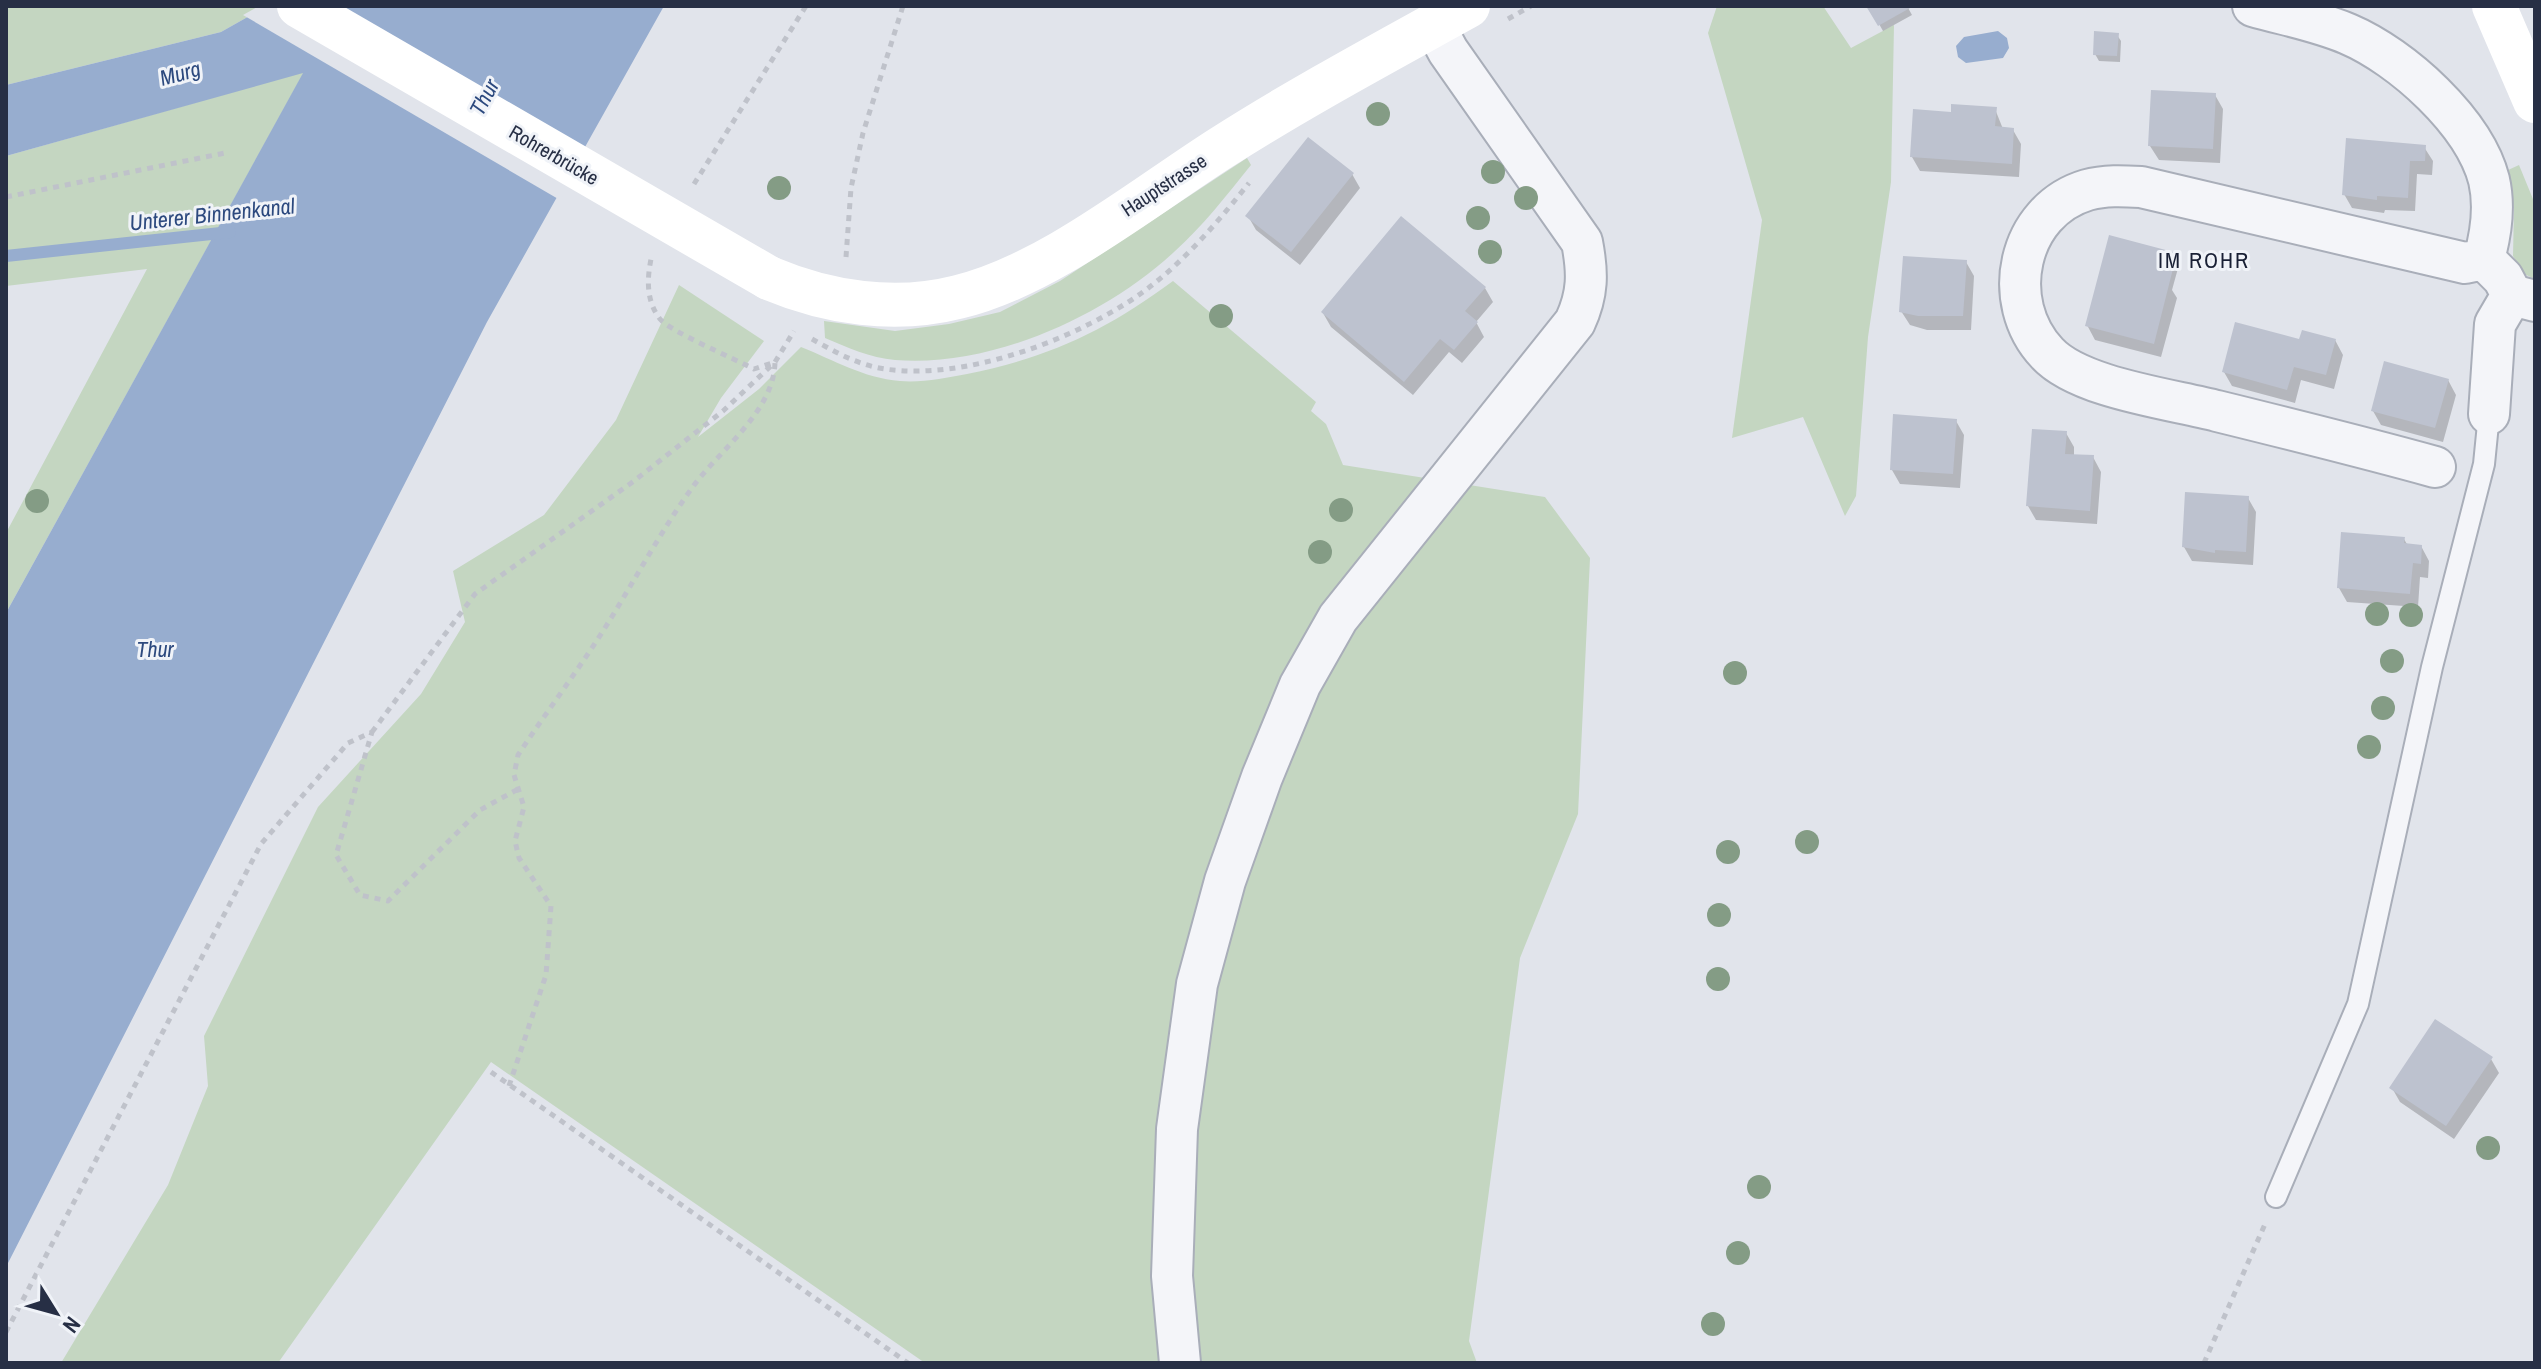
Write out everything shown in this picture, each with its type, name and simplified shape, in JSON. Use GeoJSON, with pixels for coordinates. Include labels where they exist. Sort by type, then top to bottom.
{"type":"FeatureCollection","features":[{"type":"Feature","properties":{"kind":"main road","name":"Rohrerbrücke"},"geometry":{"type":"LineString","coordinates":[[299,6],[769,278],[843,301]]}},
{"type":"Feature","properties":{"kind":"main road"},"geometry":{"type":"LineString","coordinates":[[2494,6],[2535,101]]}},
{"type":"Feature","properties":{"kind":"main road","name":"Hauptstrasse"},"geometry":{"type":"LineString","coordinates":[[843,301],[920,303],[958,297],[997,285],[1068,247],[1302,96],[1451,15]]}},
{"type":"Feature","properties":{"kind":"street"},"geometry":{"type":"LineString","coordinates":[[2253,6],[2348,34],[2390,58],[2430,91],[2452,115],[2470,141],[2490,185],[2492,231],[2484,259]]}},
{"type":"Feature","properties":{"kind":"street"},"geometry":{"type":"LineString","coordinates":[[1180,1363],[1172,1276],[1181,1100],[1197,984],[1225,881],[1262,777],[1300,685],[1338,618],[1575,322],[1586,298],[1588,271],[1582,242],[1457,64],[1451,15]]}},
{"type":"Feature","properties":{"kind":"street"},"geometry":{"type":"LineString","coordinates":[[2435,467],[2141,392],[2084,376],[2058,364],[2032,333],[2022,312],[2019,284],[2022,253],[2058,205],[2085,191],[2111,185],[2141,187],[2265,214],[2465,263],[2484,259]]}},
{"type":"Feature","properties":{"kind":"street"},"geometry":{"type":"LineString","coordinates":[[2484,259],[2523,298],[2501,309],[2492,341],[2489,414]]}},
{"type":"Feature","properties":{"kind":"lane"},"geometry":{"type":"LineString","coordinates":[[2276,1197],[2358,1004],[2432,667],[2478,491],[2489,414]]}},
{"type":"Feature","properties":{"kind":"path"},"geometry":{"type":"LineString","coordinates":[[691,189],[806,6]]}},
{"type":"Feature","properties":{"kind":"path"},"geometry":{"type":"LineString","coordinates":[[843,301],[851,188],[863,133],[903,6]]}},
{"type":"Feature","properties":{"kind":"path"},"geometry":{"type":"LineString","coordinates":[[6,197],[225,153]]}},
{"type":"Feature","properties":{"kind":"path"},"geometry":{"type":"LineString","coordinates":[[651,256],[647,280],[652,304],[661,321],[754,369],[775,362]]}},
{"type":"Feature","properties":{"kind":"path"},"geometry":{"type":"LineString","coordinates":[[520,788],[480,810],[388,901],[360,895],[336,855],[372,732],[475,594],[542,548],[712,420],[775,362],[795,330]]}},
{"type":"Feature","properties":{"kind":"path"},"geometry":{"type":"LineString","coordinates":[[509,1086],[546,975],[551,906],[519,858],[515,841],[524,807],[514,775],[518,755],[607,625],[693,486],[737,436],[768,393],[775,376],[775,362]]}},
{"type":"Feature","properties":{"kind":"path"},"geometry":{"type":"LineString","coordinates":[[6,1332],[261,844],[348,743],[372,732]]}},
{"type":"Feature","properties":{"kind":"path"},"geometry":{"type":"LineString","coordinates":[[491,1072],[908,1363]]}},
{"type":"Feature","properties":{"kind":"path"},"geometry":{"type":"LineString","coordinates":[[2204,1363],[2229,1313],[2276,1197]]}},
{"type":"Feature","properties":{"kind":"green space"},"geometry":{"type":"Polygon","coordinates":[[[6,6],[267,6],[221,32],[6,85],[6,6]]]}},
{"type":"Feature","properties":{"kind":"green space"},"geometry":{"type":"Polygon","coordinates":[[[1717,6],[1823,6],[1851,48],[1894,25],[1891,182],[1868,337],[1856,496],[1845,516],[1803,417],[1732,438],[1762,220],[1708,33],[1717,6]]]}},
{"type":"Feature","properties":{"kind":"green space"},"geometry":{"type":"Polygon","coordinates":[[[304,72],[6,613],[6,533],[147,269],[6,286],[6,156],[304,72]]]}},
{"type":"Feature","properties":{"kind":"green space"},"geometry":{"type":"Polygon","coordinates":[[[1247,158],[1251,165],[1174,252],[1115,297],[1045,333],[969,356],[932,360],[877,357],[825,338],[824,321],[895,331],[949,324],[1000,312],[1060,281],[1247,158]]]}},
{"type":"Feature","properties":{"kind":"green space"},"geometry":{"type":"Polygon","coordinates":[[[2519,165],[2535,204],[2535,279],[2524,274],[2513,256],[2514,208],[2506,171],[2519,165]]]}},
{"type":"Feature","properties":{"kind":"green space"},"geometry":{"type":"Polygon","coordinates":[[[1173,281],[1316,402],[1311,411],[1326,424],[1343,465],[1545,497],[1590,558],[1578,814],[1520,958],[1469,1341],[1477,1363],[1189,1363],[1184,1300],[1213,887],[1171,1363],[925,1363],[491,1062],[278,1363],[61,1363],[168,1185],[208,1086],[204,1036],[318,807],[421,694],[465,622],[453,571],[544,515],[616,420],[679,285],[764,341],[721,398],[698,437],[759,389],[801,347],[886,379],[916,381],[951,377],[1024,360],[1076,340],[1124,314],[1173,281]]]}},
{"type":"Feature","properties":{"kind":"water","name":"Thur"},"geometry":{"type":"Polygon","coordinates":[[[267,6],[664,6],[487,322],[6,1267],[6,613],[303,73],[6,156],[6,85],[221,32],[267,6]]]}},
{"type":"Feature","properties":{"kind":"water"},"geometry":{"type":"Polygon","coordinates":[[[1998,31],[2007,38],[2009,48],[2003,58],[1966,63],[1958,57],[1956,46],[1964,37],[1998,31]]]}},
{"type":"Feature","properties":{"kind":"pier"},"geometry":{"type":"Polygon","coordinates":[[[259,6],[340,6],[587,151],[560,200],[243,15],[259,6]]]}},
{"type":"Feature","properties":{"kind":"building"},"geometry":{"type":"Polygon","coordinates":[[[1866,6],[1909,6],[1910,8],[1878,26],[1866,6]]]}},
{"type":"Feature","properties":{"kind":"building"},"geometry":{"type":"Polygon","coordinates":[[[2094,31],[2119,33],[2117,56],[2093,55],[2094,31]]]}},
{"type":"Feature","properties":{"kind":"building"},"geometry":{"type":"Polygon","coordinates":[[[2151,90],[2216,93],[2213,149],[2148,146],[2151,90]]]}},
{"type":"Feature","properties":{"kind":"building"},"geometry":{"type":"Polygon","coordinates":[[[1951,104],[1997,107],[1995,126],[2014,128],[2012,164],[1910,157],[1913,109],[1951,112],[1951,104]]]}},
{"type":"Feature","properties":{"kind":"building"},"geometry":{"type":"Polygon","coordinates":[[[1308,137],[1354,173],[1291,252],[1245,216],[1308,137]]]}},
{"type":"Feature","properties":{"kind":"building"},"geometry":{"type":"Polygon","coordinates":[[[2346,138],[2426,145],[2425,161],[2410,161],[2408,198],[2377,196],[2377,200],[2342,195],[2346,138]]]}},
{"type":"Feature","properties":{"kind":"building"},"geometry":{"type":"Polygon","coordinates":[[[1401,216],[1486,287],[1465,311],[1478,322],[1454,350],[1440,339],[1404,382],[1321,312],[1401,216]]]}},
{"type":"Feature","properties":{"kind":"building"},"geometry":{"type":"Polygon","coordinates":[[[2109,235],[2177,253],[2154,344],[2085,326],[2109,235]]]}},
{"type":"Feature","properties":{"kind":"building"},"geometry":{"type":"Polygon","coordinates":[[[1903,256],[1967,260],[1963,316],[1918,316],[1899,312],[1903,256]]]}},
{"type":"Feature","properties":{"kind":"building"},"geometry":{"type":"Polygon","coordinates":[[[2235,322],[2299,339],[2302,330],[2336,339],[2326,375],[2294,367],[2287,390],[2222,372],[2235,322]]]}},
{"type":"Feature","properties":{"kind":"building"},"geometry":{"type":"Polygon","coordinates":[[[2384,361],[2449,379],[2435,428],[2371,411],[2384,361]]]}},
{"type":"Feature","properties":{"kind":"building"},"geometry":{"type":"Polygon","coordinates":[[[1893,414],[1957,419],[1953,474],[1890,470],[1893,414]]]}},
{"type":"Feature","properties":{"kind":"building"},"geometry":{"type":"Polygon","coordinates":[[[2032,429],[2067,431],[2065,454],[2094,455],[2090,511],[2026,506],[2032,429]]]}},
{"type":"Feature","properties":{"kind":"building"},"geometry":{"type":"Polygon","coordinates":[[[2185,492],[2249,496],[2246,552],[2215,550],[2215,553],[2182,547],[2185,492]]]}},
{"type":"Feature","properties":{"kind":"building"},"geometry":{"type":"Polygon","coordinates":[[[2341,532],[2405,537],[2404,543],[2422,545],[2421,564],[2413,563],[2410,594],[2337,588],[2341,532]]]}},
{"type":"Feature","properties":{"kind":"building"},"geometry":{"type":"Polygon","coordinates":[[[2435,1019],[2493,1057],[2446,1126],[2389,1088],[2435,1019]]]}},
{"type":"Feature","properties":{"kind":"waterway","name":"Unterer Binnenkanal"},"geometry":{"type":"LineString","coordinates":[[6,256],[230,232]]}},
{"type":"Feature","properties":{"kind":"district","name":"IM ROHR"},"geometry":{"type":"Point","coordinates":[2204,260]}},
{"type":"Feature","properties":{"kind":"water label","name":"Murg"},"geometry":{"type":"Point","coordinates":[180,73]}}]}
